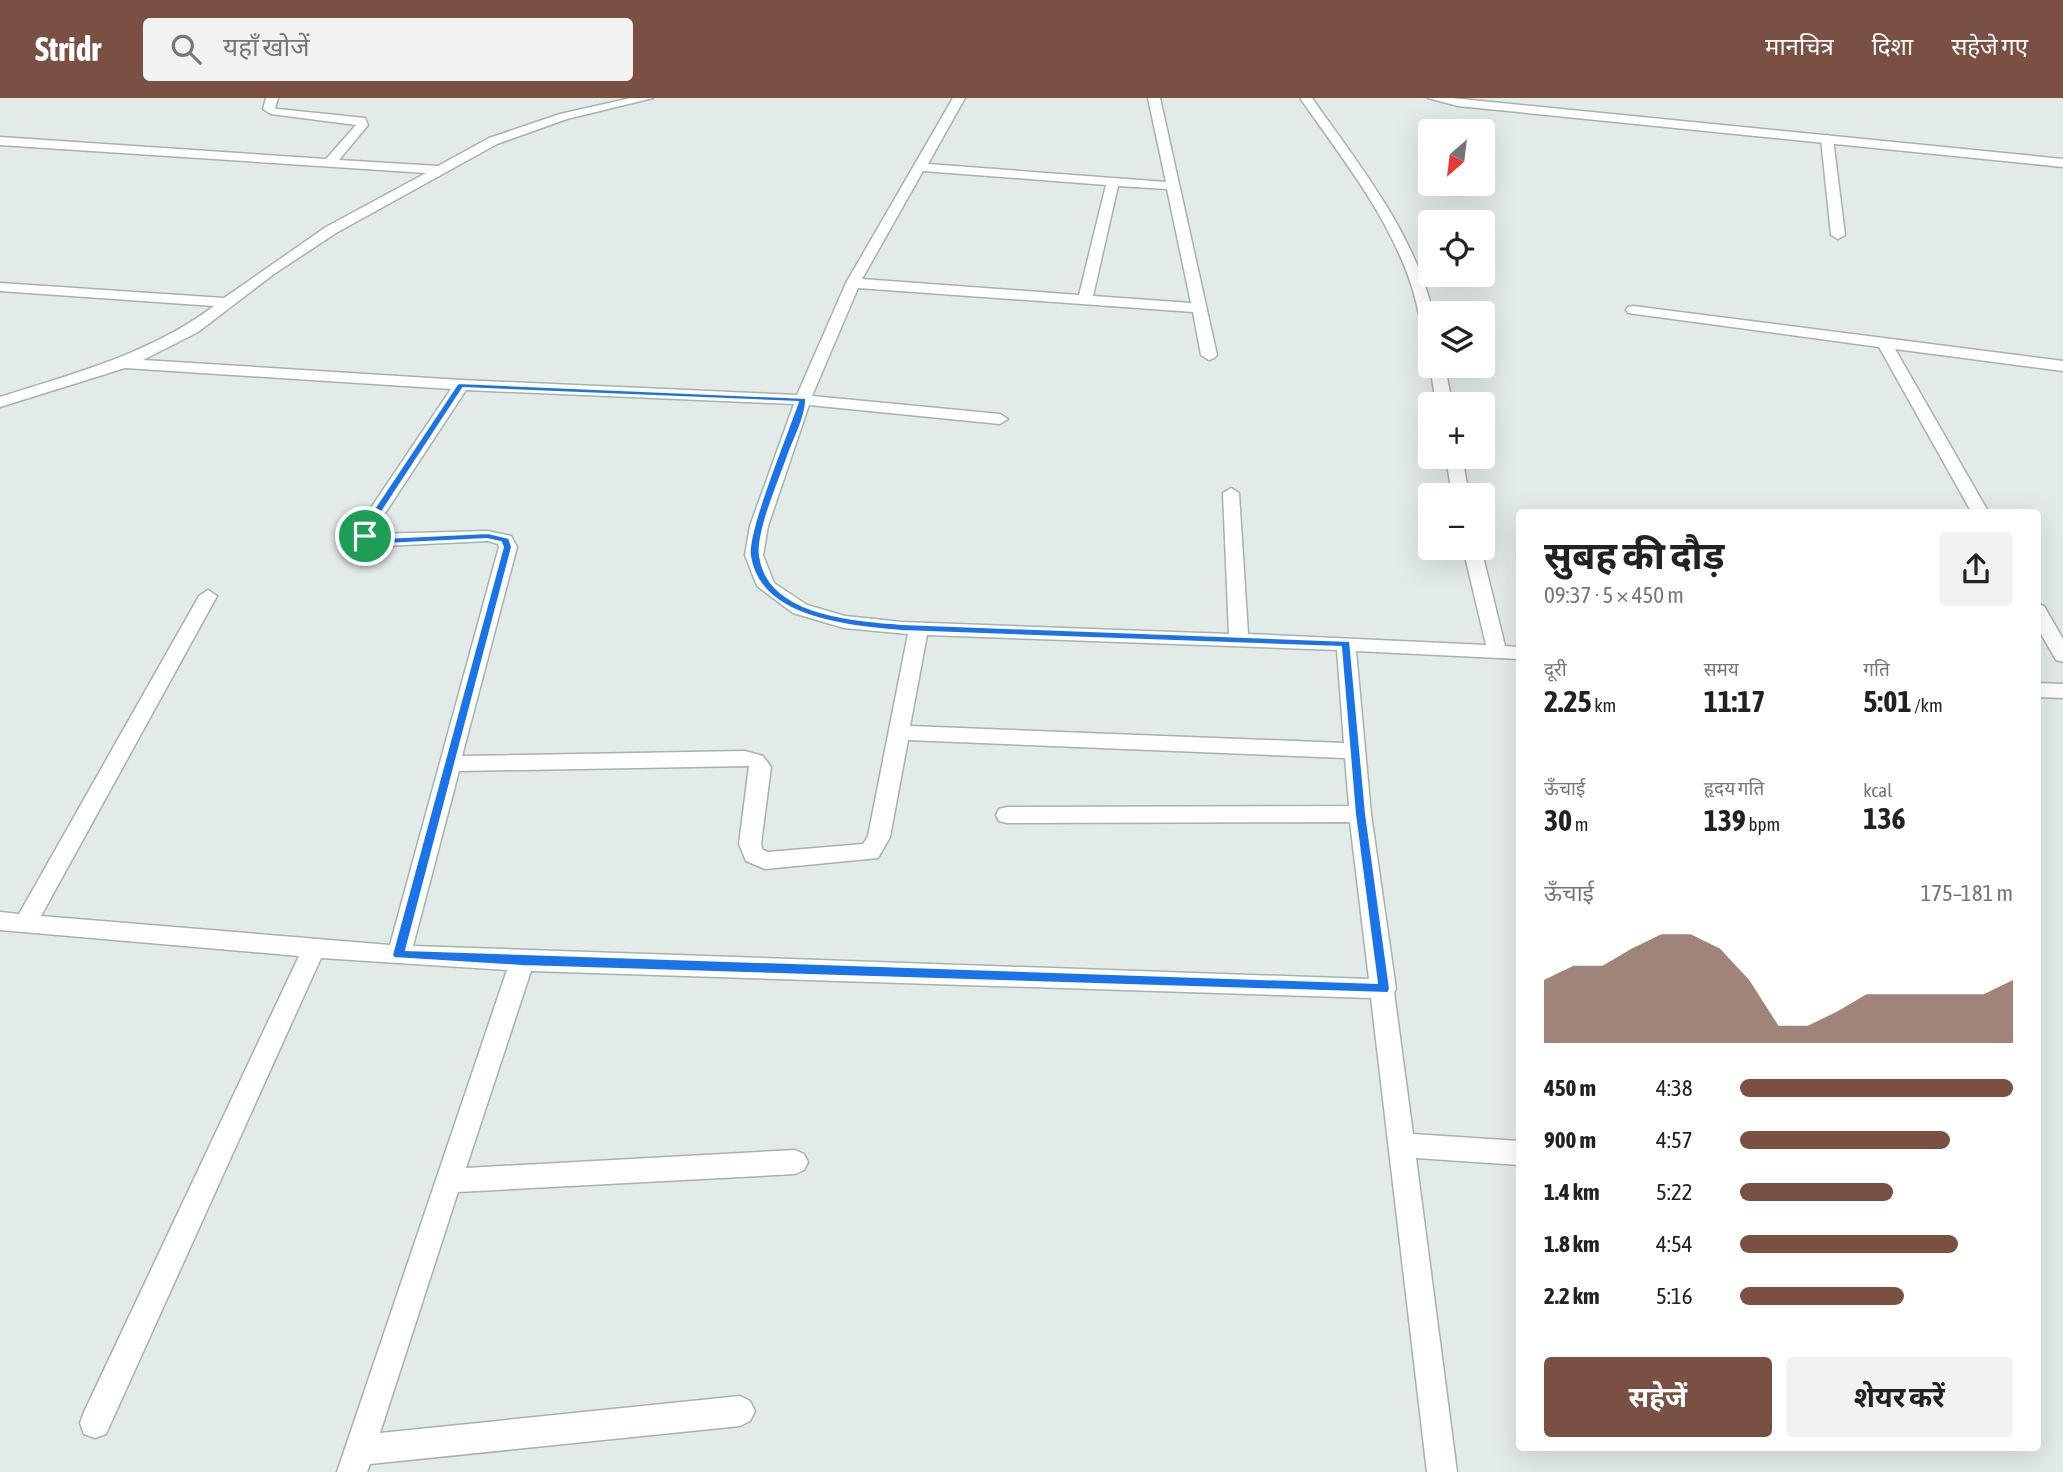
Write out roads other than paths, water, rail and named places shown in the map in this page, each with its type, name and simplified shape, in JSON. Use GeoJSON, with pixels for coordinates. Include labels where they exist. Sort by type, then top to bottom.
{"type":"FeatureCollection","features":[{"type":"Feature","properties":{"kind":"street"},"geometry":{"type":"LineString","coordinates":[[272,98],[269,109],[275,112],[361,121],[359,131],[329,163]]}},
{"type":"Feature","properties":{"kind":"street"},"geometry":{"type":"LineString","coordinates":[[0,402],[124,363],[193,329],[269,271],[320,237],[493,141],[536,124],[647,98]]}},
{"type":"Feature","properties":{"kind":"street"},"geometry":{"type":"LineString","coordinates":[[959,98],[853,283],[803,400],[759,526],[754,555],[766,586],[800,609],[844,622],[919,628],[1239,639],[1516,653]]}},
{"type":"Feature","properties":{"kind":"street"},"geometry":{"type":"LineString","coordinates":[[1154,98],[1209,355]]}},
{"type":"Feature","properties":{"kind":"street"},"geometry":{"type":"LineString","coordinates":[[1306,98],[1393,232],[1418,283],[1422,301]]}},
{"type":"Feature","properties":{"kind":"street"},"geometry":{"type":"LineString","coordinates":[[1434,98],[1458,103],[2063,163]]}},
{"type":"Feature","properties":{"kind":"street"},"geometry":{"type":"LineString","coordinates":[[1827,139],[1838,235]]}},
{"type":"Feature","properties":{"kind":"street"},"geometry":{"type":"LineString","coordinates":[[0,141],[441,170]]}},
{"type":"Feature","properties":{"kind":"street"},"geometry":{"type":"LineString","coordinates":[[920,167],[1173,186]]}},
{"type":"Feature","properties":{"kind":"street"},"geometry":{"type":"LineString","coordinates":[[1085,300],[1113,182]]}},
{"type":"Feature","properties":{"kind":"street"},"geometry":{"type":"LineString","coordinates":[[853,283],[1199,308]]}},
{"type":"Feature","properties":{"kind":"street"},"geometry":{"type":"LineString","coordinates":[[0,287],[229,303]]}},
{"type":"Feature","properties":{"kind":"street"},"geometry":{"type":"LineString","coordinates":[[1633,310],[2063,366]]}},
{"type":"Feature","properties":{"kind":"street"},"geometry":{"type":"LineString","coordinates":[[1884,342],[1980,509]]}},
{"type":"Feature","properties":{"kind":"street"},"geometry":{"type":"LineString","coordinates":[[124,363],[461,385],[803,400],[1000,419]]}},
{"type":"Feature","properties":{"kind":"street"},"geometry":{"type":"LineString","coordinates":[[398,955],[508,547],[505,540],[488,536],[384,541],[365,536],[367,527],[461,385]]}},
{"type":"Feature","properties":{"kind":"street"},"geometry":{"type":"LineString","coordinates":[[1231,493],[1239,639]]}},
{"type":"Feature","properties":{"kind":"street"},"geometry":{"type":"LineString","coordinates":[[1475,560],[1497,652]]}},
{"type":"Feature","properties":{"kind":"street"},"geometry":{"type":"LineString","coordinates":[[25,924],[208,596]]}},
{"type":"Feature","properties":{"kind":"street"},"geometry":{"type":"LineString","coordinates":[[2041,617],[2063,656]]}},
{"type":"Feature","properties":{"kind":"street"},"geometry":{"type":"LineString","coordinates":[[450,764],[745,758],[756,761],[761,767],[750,844],[754,855],[765,861],[777,861],[870,852],[879,837],[919,628]]}},
{"type":"Feature","properties":{"kind":"street"},"geometry":{"type":"LineString","coordinates":[[1346,644],[1360,814],[1384,989],[1442,1472]]}},
{"type":"Feature","properties":{"kind":"street"},"geometry":{"type":"LineString","coordinates":[[2041,690],[2063,691]]}},
{"type":"Feature","properties":{"kind":"street"},"geometry":{"type":"LineString","coordinates":[[899,733],[1355,751]]}},
{"type":"Feature","properties":{"kind":"street"},"geometry":{"type":"LineString","coordinates":[[1007,816],[1360,814]]}},
{"type":"Feature","properties":{"kind":"street"},"geometry":{"type":"LineString","coordinates":[[0,921],[398,955],[1384,989]]}},
{"type":"Feature","properties":{"kind":"street"},"geometry":{"type":"LineString","coordinates":[[95,1423],[314,948]]}},
{"type":"Feature","properties":{"kind":"street"},"geometry":{"type":"LineString","coordinates":[[522,961],[355,1461],[740,1411]]}},
{"type":"Feature","properties":{"kind":"street"},"geometry":{"type":"LineString","coordinates":[[1402,1145],[1516,1153]]}},
{"type":"Feature","properties":{"kind":"street"},"geometry":{"type":"LineString","coordinates":[[449,1181],[795,1162]]}}]}
